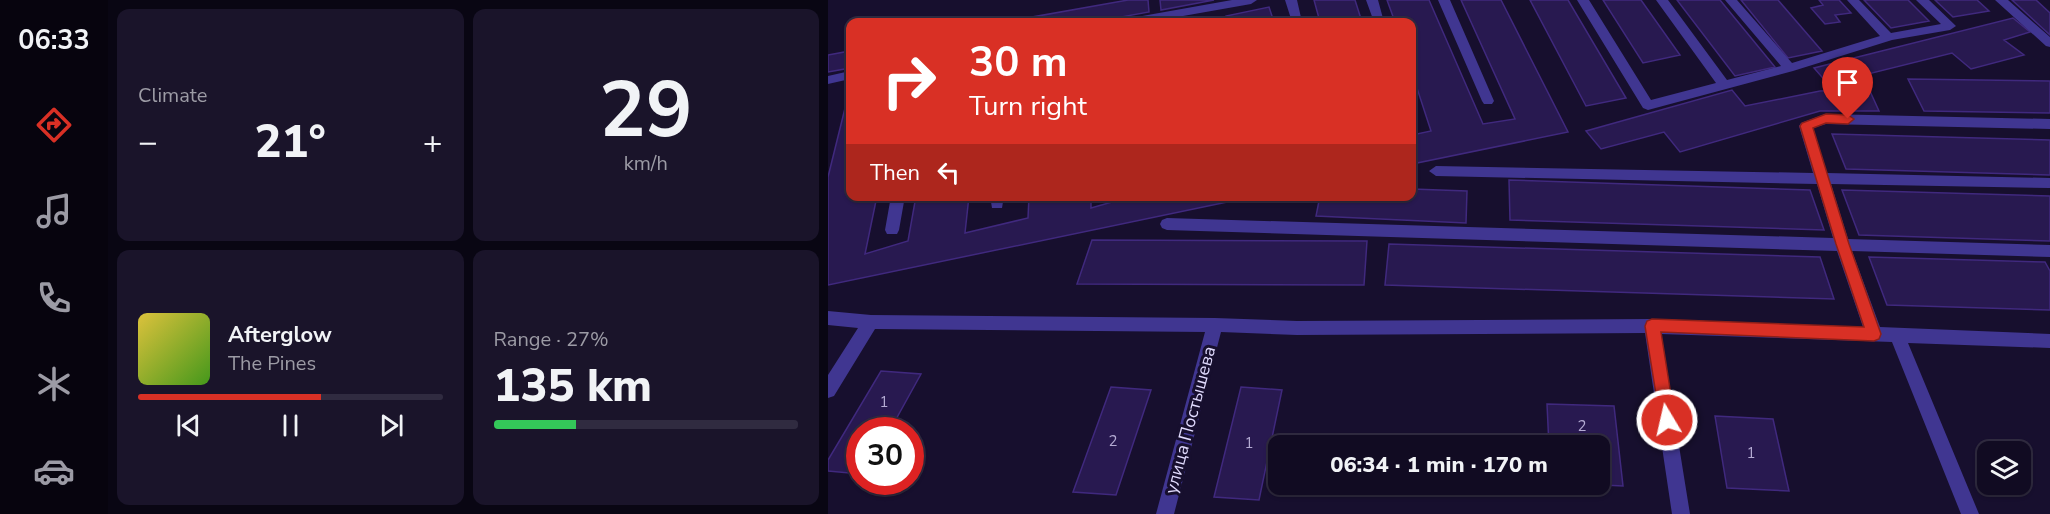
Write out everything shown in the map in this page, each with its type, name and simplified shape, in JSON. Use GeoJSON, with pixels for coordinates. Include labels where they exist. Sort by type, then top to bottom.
{"type":"FeatureCollection","features":[{"type":"Feature","properties":{"kind":"street"},"geometry":{"type":"LineString","coordinates":[[1153,18],[1251,0]]}},
{"type":"Feature","properties":{"kind":"street"},"geometry":{"type":"LineString","coordinates":[[1291,0],[1296,18]]}},
{"type":"Feature","properties":{"kind":"street"},"geometry":{"type":"LineString","coordinates":[[1372,0],[1378,18]]}},
{"type":"Feature","properties":{"kind":"street"},"geometry":{"type":"LineString","coordinates":[[1443,0],[1488,101]]}},
{"type":"Feature","properties":{"kind":"street"},"geometry":{"type":"LineString","coordinates":[[1583,0],[1648,105],[1789,69],[1889,37],[1950,26],[1922,0]]}},
{"type":"Feature","properties":{"kind":"street"},"geometry":{"type":"LineString","coordinates":[[1662,0],[1724,85]]}},
{"type":"Feature","properties":{"kind":"street"},"geometry":{"type":"LineString","coordinates":[[1731,0],[1789,69]]}},
{"type":"Feature","properties":{"kind":"street"},"geometry":{"type":"LineString","coordinates":[[1853,0],[1889,37]]}},
{"type":"Feature","properties":{"kind":"street"},"geometry":{"type":"LineString","coordinates":[[2001,0],[2050,43]]}},
{"type":"Feature","properties":{"kind":"street"},"geometry":{"type":"LineString","coordinates":[[1198,10],[1200,18]]}},
{"type":"Feature","properties":{"kind":"street"},"geometry":{"type":"LineString","coordinates":[[828,80],[846,76]]}},
{"type":"Feature","properties":{"kind":"street"},"geometry":{"type":"LineString","coordinates":[[1874,334],[1842,244],[1806,126],[1826,119],[2050,124]]}},
{"type":"Feature","properties":{"kind":"street"},"geometry":{"type":"LineString","coordinates":[[1436,171],[2050,183]]}},
{"type":"Feature","properties":{"kind":"street"},"geometry":{"type":"LineString","coordinates":[[892,230],[897,201]]}},
{"type":"Feature","properties":{"kind":"street"},"geometry":{"type":"LineString","coordinates":[[1167,224],[2050,251]]}},
{"type":"Feature","properties":{"kind":"street"},"geometry":{"type":"LineString","coordinates":[[828,318],[871,322],[1215,325],[1297,328],[1652,326],[2050,341]]}},
{"type":"Feature","properties":{"kind":"street"},"geometry":{"type":"LineString","coordinates":[[828,390],[871,322]]}},
{"type":"Feature","properties":{"kind":"street","name":"улица Постышева"},"geometry":{"type":"LineString","coordinates":[[1166,514],[1215,325]]}},
{"type":"Feature","properties":{"kind":"street"},"geometry":{"type":"LineString","coordinates":[[1652,326],[1681,514]]}},
{"type":"Feature","properties":{"kind":"street"},"geometry":{"type":"LineString","coordinates":[[1897,335],[1970,514]]}},
{"type":"Feature","properties":{"kind":"building"},"geometry":{"type":"Polygon","coordinates":[[[1128,0],[1148,0],[1149,12],[1116,18],[1027,18],[1128,0]]]}},
{"type":"Feature","properties":{"kind":"building"},"geometry":{"type":"Polygon","coordinates":[[[1160,0],[1214,0],[1161,10],[1160,0]]]}},
{"type":"Feature","properties":{"kind":"building"},"geometry":{"type":"Polygon","coordinates":[[[1314,0],[1355,0],[1361,18],[1319,18],[1314,0]]]}},
{"type":"Feature","properties":{"kind":"building"},"geometry":{"type":"Polygon","coordinates":[[[1387,0],[1429,0],[1483,124],[1515,119],[1461,0],[1501,0],[1568,132],[1416,163],[1416,134],[1431,131],[1416,85],[1416,18],[1394,18],[1387,0]]]}},
{"type":"Feature","properties":{"kind":"building"},"geometry":{"type":"Polygon","coordinates":[[[1530,0],[1568,0],[1626,98],[1586,106],[1530,0]]]}},
{"type":"Feature","properties":{"kind":"building"},"geometry":{"type":"Polygon","coordinates":[[[1603,0],[1641,0],[1680,55],[1643,63],[1603,0]]]}},
{"type":"Feature","properties":{"kind":"building"},"geometry":{"type":"Polygon","coordinates":[[[1677,0],[1720,0],[1775,67],[1735,76],[1677,0]]]}},
{"type":"Feature","properties":{"kind":"building"},"geometry":{"type":"Polygon","coordinates":[[[1741,0],[1778,0],[1822,51],[1788,58],[1741,0]]]}},
{"type":"Feature","properties":{"kind":"building"},"geometry":{"type":"Polygon","coordinates":[[[1819,0],[1839,0],[1851,13],[1835,15],[1840,22],[1825,24],[1811,8],[1823,5],[1819,0]]]}},
{"type":"Feature","properties":{"kind":"building"},"geometry":{"type":"Polygon","coordinates":[[[1864,0],[1908,0],[1929,21],[1891,28],[1864,0]]]}},
{"type":"Feature","properties":{"kind":"building"},"geometry":{"type":"Polygon","coordinates":[[[1935,0],[1977,0],[1989,11],[1953,17],[1935,0]]]}},
{"type":"Feature","properties":{"kind":"building"},"geometry":{"type":"Polygon","coordinates":[[[2012,0],[2036,0],[2050,13],[2050,35],[2012,0]]]}},
{"type":"Feature","properties":{"kind":"building"},"geometry":{"type":"Polygon","coordinates":[[[1269,7],[1273,18],[1226,18],[1226,16],[1269,7]]]}},
{"type":"Feature","properties":{"kind":"building"},"geometry":{"type":"Polygon","coordinates":[[[2013,18],[2030,32],[2004,40],[2024,55],[1971,69],[1952,53],[1828,84],[1814,68],[2013,18]]]}},
{"type":"Feature","properties":{"kind":"building"},"geometry":{"type":"Polygon","coordinates":[[[846,52],[846,69],[828,72],[828,55],[846,52]]]}},
{"type":"Feature","properties":{"kind":"building"},"geometry":{"type":"Polygon","coordinates":[[[1908,79],[2050,81],[2050,113],[1924,111],[1908,79]]]}},
{"type":"Feature","properties":{"kind":"building"},"geometry":{"type":"Polygon","coordinates":[[[1869,89],[1879,111],[1820,111],[1680,152],[1664,132],[1601,149],[1586,131],[1732,90],[1745,106],[1820,91],[1869,89]]]}},
{"type":"Feature","properties":{"kind":"building"},"geometry":{"type":"Polygon","coordinates":[[[846,104],[846,201],[876,201],[865,254],[908,241],[915,201],[968,201],[965,233],[1028,218],[1029,201],[1091,201],[1091,208],[1116,201],[1232,201],[828,285],[828,177],[846,104]]]}},
{"type":"Feature","properties":{"kind":"building"},"geometry":{"type":"Polygon","coordinates":[[[1832,134],[2050,140],[2050,175],[1846,169],[1832,134]]]}},
{"type":"Feature","properties":{"kind":"building"},"geometry":{"type":"Polygon","coordinates":[[[1509,180],[1810,190],[1824,230],[1510,220],[1509,180]]]}},
{"type":"Feature","properties":{"kind":"building"},"geometry":{"type":"Polygon","coordinates":[[[1416,189],[1467,191],[1466,223],[1316,216],[1319,201],[1416,201],[1416,189]]]}},
{"type":"Feature","properties":{"kind":"building"},"geometry":{"type":"Polygon","coordinates":[[[1842,190],[2050,196],[2050,241],[1859,235],[1842,190]]]}},
{"type":"Feature","properties":{"kind":"building"},"geometry":{"type":"Polygon","coordinates":[[[1092,240],[1367,241],[1364,285],[1077,284],[1092,240]]]}},
{"type":"Feature","properties":{"kind":"building"},"geometry":{"type":"Polygon","coordinates":[[[1389,244],[1820,257],[1834,299],[1385,285],[1389,244]]]}},
{"type":"Feature","properties":{"kind":"building"},"geometry":{"type":"Polygon","coordinates":[[[1869,257],[2045,262],[2050,271],[2050,310],[1887,305],[1869,257]]]}},
{"type":"Feature","properties":{"kind":"building"},"geometry":{"type":"Polygon","coordinates":[[[881,371],[921,374],[897,417],[854,417],[881,371]]]}},
{"type":"Feature","properties":{"kind":"building"},"geometry":{"type":"Polygon","coordinates":[[[1111,387],[1151,390],[1116,495],[1073,492],[1111,387]]]}},
{"type":"Feature","properties":{"kind":"building"},"geometry":{"type":"Polygon","coordinates":[[[1241,387],[1282,390],[1273,435],[1268,435],[1268,457],[1259,500],[1214,497],[1241,387]]]}},
{"type":"Feature","properties":{"kind":"building"},"geometry":{"type":"Polygon","coordinates":[[[1547,404],[1614,406],[1623,486],[1610,485],[1610,435],[1548,435],[1547,404]]]}},
{"type":"Feature","properties":{"kind":"building"},"geometry":{"type":"Polygon","coordinates":[[[1715,416],[1773,419],[1789,491],[1727,488],[1715,416]]]}},
{"type":"Feature","properties":{"kind":"building"},"geometry":{"type":"Polygon","coordinates":[[[846,430],[846,473],[828,471],[828,460],[846,430]]]}},
{"type":"Feature","properties":{"kind":"route"},"geometry":{"type":"LineString","coordinates":[[1667,420],[1652,326],[1874,334],[1842,244],[1806,126],[1826,119],[1848,119]]}}]}
